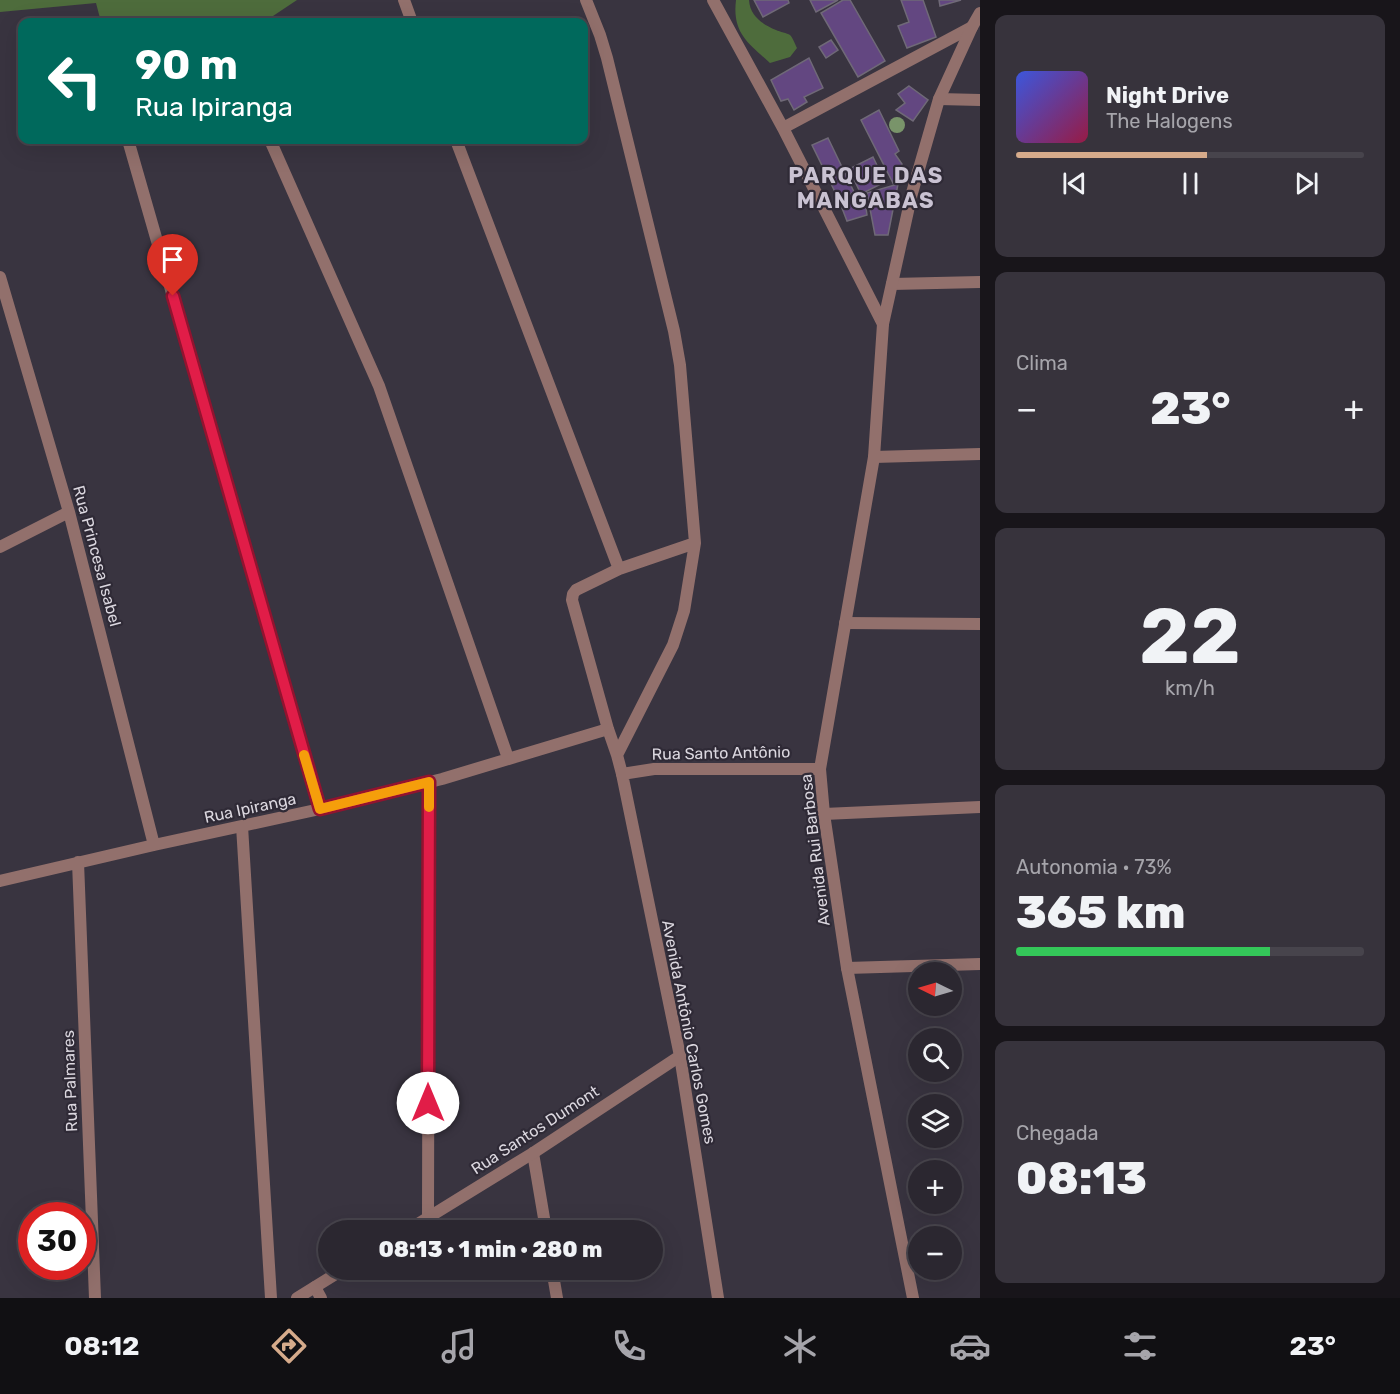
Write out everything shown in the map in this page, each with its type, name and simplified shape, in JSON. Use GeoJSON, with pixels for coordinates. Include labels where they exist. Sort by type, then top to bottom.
{"type":"FeatureCollection","features":[{"type":"Feature","properties":{"kind":"street"},"geometry":{"type":"LineString","coordinates":[[404,0],[411,18]]}},
{"type":"Feature","properties":{"kind":"street"},"geometry":{"type":"LineString","coordinates":[[586,0],[607,58],[674,332],[682,385],[695,543],[684,611],[673,645],[617,755]]}},
{"type":"Feature","properties":{"kind":"street"},"geometry":{"type":"LineString","coordinates":[[713,0],[783,128],[883,324]]}},
{"type":"Feature","properties":{"kind":"street","name":"Avenida Rui Barbosa"},"geometry":{"type":"LineString","coordinates":[[913,1298],[847,968],[824,814],[820,769],[874,457],[883,324],[914,186],[939,99],[980,13]]}},
{"type":"Feature","properties":{"kind":"street"},"geometry":{"type":"LineString","coordinates":[[783,128],[972,27]]}},
{"type":"Feature","properties":{"kind":"street"},"geometry":{"type":"LineString","coordinates":[[939,99],[980,100]]}},
{"type":"Feature","properties":{"kind":"street"},"geometry":{"type":"LineString","coordinates":[[129,144],[320,809]]}},
{"type":"Feature","properties":{"kind":"street"},"geometry":{"type":"LineString","coordinates":[[272,144],[379,386],[508,758]]}},
{"type":"Feature","properties":{"kind":"street"},"geometry":{"type":"LineString","coordinates":[[458,144],[619,569]]}},
{"type":"Feature","properties":{"kind":"street","name":"Rua Princesa Isabel"},"geometry":{"type":"LineString","coordinates":[[0,277],[69,512],[154,845]]}},
{"type":"Feature","properties":{"kind":"street"},"geometry":{"type":"LineString","coordinates":[[892,284],[980,282]]}},
{"type":"Feature","properties":{"kind":"street"},"geometry":{"type":"LineString","coordinates":[[874,457],[980,454]]}},
{"type":"Feature","properties":{"kind":"street"},"geometry":{"type":"LineString","coordinates":[[0,547],[69,512]]}},
{"type":"Feature","properties":{"kind":"street","name":"Avenida Antônio Carlos Gomes"},"geometry":{"type":"LineString","coordinates":[[695,543],[619,569],[576,590],[572,600],[622,774],[680,1056],[718,1298]]}},
{"type":"Feature","properties":{"kind":"street"},"geometry":{"type":"LineString","coordinates":[[845,623],[980,624]]}},
{"type":"Feature","properties":{"kind":"street","name":"Rua Ipiranga"},"geometry":{"type":"LineString","coordinates":[[0,881],[429,782],[608,729]]}},
{"type":"Feature","properties":{"kind":"street","name":"Rua Santo Antônio"},"geometry":{"type":"LineString","coordinates":[[622,774],[654,769],[820,769]]}},
{"type":"Feature","properties":{"kind":"street"},"geometry":{"type":"LineString","coordinates":[[428,1218],[429,782]]}},
{"type":"Feature","properties":{"kind":"street"},"geometry":{"type":"LineString","coordinates":[[824,814],[980,807]]}},
{"type":"Feature","properties":{"kind":"street"},"geometry":{"type":"LineString","coordinates":[[242,826],[271,1298]]}},
{"type":"Feature","properties":{"kind":"street","name":"Rua Palmares"},"geometry":{"type":"LineString","coordinates":[[78,862],[95,1298]]}},
{"type":"Feature","properties":{"kind":"street"},"geometry":{"type":"LineString","coordinates":[[847,968],[980,964]]}},
{"type":"Feature","properties":{"kind":"street","name":"Rua Santos Dumont"},"geometry":{"type":"LineString","coordinates":[[425,1220],[533,1153],[680,1056]]}},
{"type":"Feature","properties":{"kind":"street"},"geometry":{"type":"LineString","coordinates":[[533,1153],[544,1220]]}},
{"type":"Feature","properties":{"kind":"street"},"geometry":{"type":"LineString","coordinates":[[297,1298],[318,1292],[332,1280]]}},
{"type":"Feature","properties":{"kind":"street"},"geometry":{"type":"LineString","coordinates":[[554,1280],[557,1298]]}},
{"type":"Feature","properties":{"kind":"green space"},"geometry":{"type":"Polygon","coordinates":[[[0,0],[297,0],[270,18],[100,18],[96,3],[0,12],[0,0]]]}},
{"type":"Feature","properties":{"kind":"green space"},"geometry":{"type":"Polygon","coordinates":[[[736,0],[749,0],[752,11],[758,19],[771,28],[790,35],[797,48],[790,57],[770,63],[749,43],[739,29],[735,11],[736,0]]]}},
{"type":"Feature","properties":{"kind":"building"},"geometry":{"type":"Polygon","coordinates":[[[754,0],[788,0],[789,3],[763,17],[754,0]]]}},
{"type":"Feature","properties":{"kind":"building"},"geometry":{"type":"Polygon","coordinates":[[[810,0],[838,0],[816,12],[810,0]]]}},
{"type":"Feature","properties":{"kind":"building"},"geometry":{"type":"Polygon","coordinates":[[[843,0],[850,0],[885,61],[858,77],[821,13],[843,0]]]}},
{"type":"Feature","properties":{"kind":"building"},"geometry":{"type":"Polygon","coordinates":[[[901,0],[923,0],[936,37],[907,48],[898,26],[909,22],[901,0]]]}},
{"type":"Feature","properties":{"kind":"building"},"geometry":{"type":"Polygon","coordinates":[[[939,0],[961,0],[940,6],[939,0]]]}},
{"type":"Feature","properties":{"kind":"building"},"geometry":{"type":"Polygon","coordinates":[[[831,40],[838,50],[826,58],[819,47],[831,40]]]}},
{"type":"Feature","properties":{"kind":"building"},"geometry":{"type":"Polygon","coordinates":[[[809,58],[823,88],[804,97],[807,102],[794,110],[788,99],[781,101],[771,80],[809,58]]]}},
{"type":"Feature","properties":{"kind":"building"},"geometry":{"type":"Polygon","coordinates":[[[909,86],[928,100],[913,121],[896,110],[905,103],[898,94],[909,86]]]}},
{"type":"Feature","properties":{"kind":"building"},"geometry":{"type":"Polygon","coordinates":[[[879,110],[899,151],[895,154],[902,164],[893,183],[861,120],[879,110]]]}},
{"type":"Feature","properties":{"kind":"building"},"geometry":{"type":"Polygon","coordinates":[[[828,138],[854,192],[839,200],[812,145],[828,138]]]}},
{"type":"Feature","properties":{"kind":"building"},"geometry":{"type":"Polygon","coordinates":[[[873,157],[885,182],[861,194],[849,169],[873,157]]]}},
{"type":"Feature","properties":{"kind":"building"},"geometry":{"type":"Polygon","coordinates":[[[898,184],[888,235],[875,235],[867,193],[898,184]]]}},
{"type":"Feature","properties":{"kind":"building"},"geometry":{"type":"Polygon","coordinates":[[[864,195],[867,215],[847,221],[842,208],[846,208],[842,200],[864,195]]]}},
{"type":"Feature","properties":{"kind":"slow traffic"},"geometry":{"type":"LineString","coordinates":[[304,755],[320,809],[429,782],[429,807]]}},
{"type":"Feature","properties":{"kind":"district","name":"PARQUE DAS MANGABAS"},"geometry":{"type":"Point","coordinates":[866,188]}},
{"type":"Feature","properties":{"kind":"route"},"geometry":{"type":"LineString","coordinates":[[173,296],[320,809],[429,782],[428,1103]]}}]}
